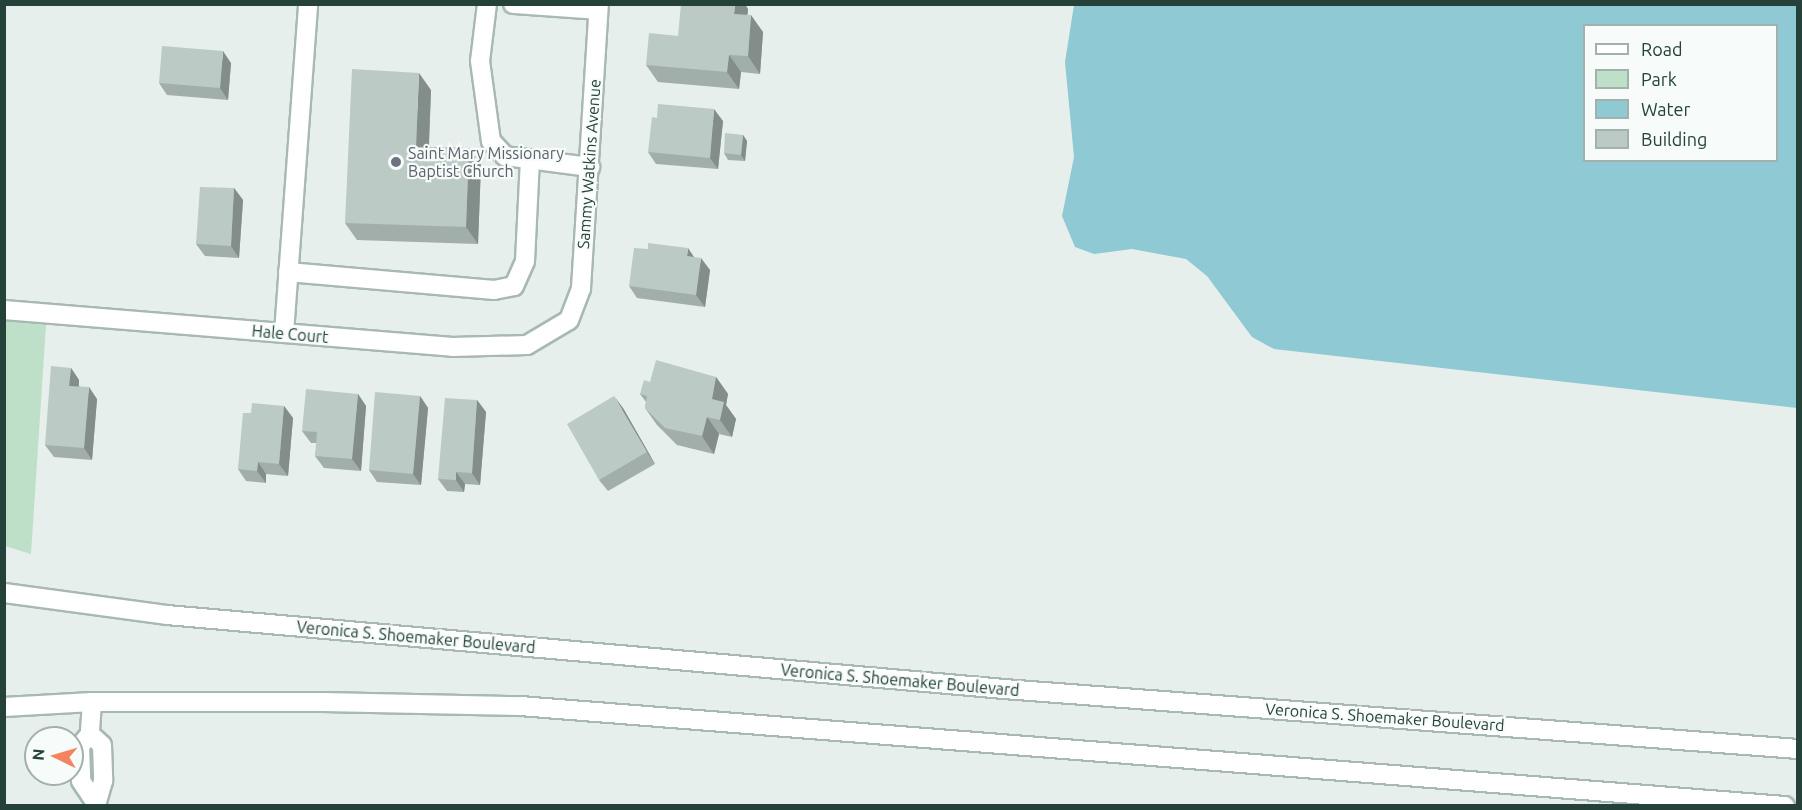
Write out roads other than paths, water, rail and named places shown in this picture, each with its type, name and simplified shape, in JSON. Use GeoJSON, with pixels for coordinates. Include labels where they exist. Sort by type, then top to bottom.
{"type":"FeatureCollection","features":[{"type":"Feature","properties":{"kind":"street"},"geometry":{"type":"LineString","coordinates":[[284,333],[308,4]]}},
{"type":"Feature","properties":{"kind":"street"},"geometry":{"type":"LineString","coordinates":[[486,4],[480,61],[491,141],[505,156],[590,167]]}},
{"type":"Feature","properties":{"kind":"street"},"geometry":{"type":"LineString","coordinates":[[513,4],[598,7]]}},
{"type":"Feature","properties":{"kind":"street","name":"Sammy Watkins Avenue"},"geometry":{"type":"LineString","coordinates":[[569,320],[581,288],[598,7]]}},
{"type":"Feature","properties":{"kind":"street"},"geometry":{"type":"LineString","coordinates":[[288,272],[494,290],[514,285],[525,261],[530,160]]}},
{"type":"Feature","properties":{"kind":"street","name":"Hale Court"},"geometry":{"type":"LineString","coordinates":[[4,310],[493,348],[527,345],[569,320]]}},
{"type":"Feature","properties":{"kind":"street","name":"Veronica S. Shoemaker Boulevard"},"geometry":{"type":"LineString","coordinates":[[4,593],[167,615],[945,684],[1797,748]]}},
{"type":"Feature","properties":{"kind":"street"},"geometry":{"type":"LineString","coordinates":[[4,707],[92,702],[520,706],[1785,806]]}},
{"type":"Feature","properties":{"kind":"street"},"geometry":{"type":"LineString","coordinates":[[92,702],[90,734],[102,745],[103,781],[96,804]]}},
{"type":"Feature","properties":{"kind":"water"},"geometry":{"type":"Polygon","coordinates":[[[1074,5],[1797,5],[1797,408],[1274,349],[1252,337],[1207,276],[1186,259],[1132,249],[1094,254],[1075,247],[1062,216],[1074,157],[1065,62],[1074,5]]]}},
{"type":"Feature","properties":{"kind":"place","name":"Saint Mary Missionary Baptist Church"},"geometry":{"type":"Point","coordinates":[396,162]}}]}
